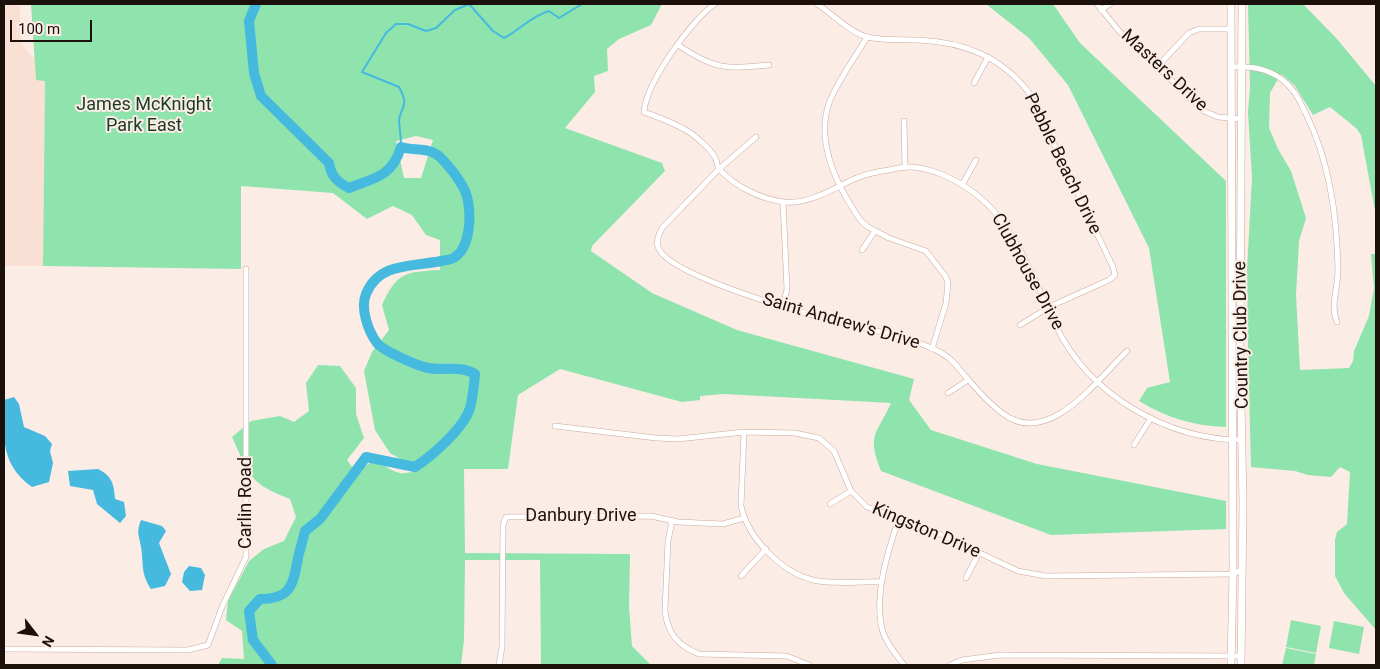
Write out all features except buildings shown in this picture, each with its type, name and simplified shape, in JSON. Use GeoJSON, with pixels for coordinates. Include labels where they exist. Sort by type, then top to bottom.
{"type":"FeatureCollection","features":[{"type":"Feature","properties":{"kind":"main road","name":"Country Club Drive"},"geometry":{"type":"LineString","coordinates":[[1231,4],[1233,440],[1231,665]]}},
{"type":"Feature","properties":{"kind":"main road","name":"Country Club Drive"},"geometry":{"type":"LineString","coordinates":[[1241,665],[1243,569],[1243,440],[1240,353],[1242,4]]}},
{"type":"Feature","properties":{"kind":"street"},"geometry":{"type":"LineString","coordinates":[[715,4],[703,12],[678,45],[702,60],[723,68],[769,65]]}},
{"type":"Feature","properties":{"kind":"street","name":"Pebble Beach Drive"},"geometry":{"type":"LineString","coordinates":[[817,4],[841,22],[867,37],[950,42],[967,47],[1009,71],[1030,94],[1114,267],[1115,275],[1109,280],[1049,307]]}},
{"type":"Feature","properties":{"kind":"street","name":"Masters Drive"},"geometry":{"type":"LineString","coordinates":[[1097,4],[1119,31],[1204,111],[1218,118],[1241,119]]}},
{"type":"Feature","properties":{"kind":"street"},"geometry":{"type":"LineString","coordinates":[[1101,10],[1110,4]]}},
{"type":"Feature","properties":{"kind":"street"},"geometry":{"type":"LineString","coordinates":[[1157,66],[1189,33],[1199,29],[1232,29]]}},
{"type":"Feature","properties":{"kind":"street"},"geometry":{"type":"LineString","coordinates":[[867,37],[828,106],[825,131],[827,151],[832,167],[861,221],[875,231],[926,251],[946,278],[948,283],[946,303],[932,349]]}},
{"type":"Feature","properties":{"kind":"street","name":"Clubhouse Drive"},"geometry":{"type":"LineString","coordinates":[[678,45],[645,101],[644,112],[692,134],[715,158],[719,169],[748,191],[782,202],[799,201],[842,186],[862,175],[905,167],[933,171],[962,185],[978,196],[1003,223],[1049,307],[1057,328],[1077,359],[1097,381],[1122,402],[1150,418],[1185,431],[1233,440],[1243,440]]}},
{"type":"Feature","properties":{"kind":"street"},"geometry":{"type":"LineString","coordinates":[[974,83],[988,58]]}},
{"type":"Feature","properties":{"kind":"street"},"geometry":{"type":"LineString","coordinates":[[1232,67],[1242,66],[1269,72],[1288,84],[1298,98],[1318,137],[1330,182],[1338,271],[1334,314],[1338,322]]}},
{"type":"Feature","properties":{"kind":"street"},"geometry":{"type":"LineString","coordinates":[[904,121],[905,167]]}},
{"type":"Feature","properties":{"kind":"street"},"geometry":{"type":"LineString","coordinates":[[719,169],[756,137]]}},
{"type":"Feature","properties":{"kind":"street"},"geometry":{"type":"LineString","coordinates":[[962,185],[976,160]]}},
{"type":"Feature","properties":{"kind":"street","name":"Saint Andrew's Drive"},"geometry":{"type":"LineString","coordinates":[[719,169],[662,228],[658,237],[658,249],[662,255],[697,275],[783,307],[932,349],[954,363],[1002,414],[1021,422],[1033,423],[1040,423],[1056,417],[1097,381],[1127,351]]}},
{"type":"Feature","properties":{"kind":"street"},"geometry":{"type":"LineString","coordinates":[[782,202],[787,289],[783,307]]}},
{"type":"Feature","properties":{"kind":"street"},"geometry":{"type":"LineString","coordinates":[[862,250],[875,231]]}},
{"type":"Feature","properties":{"kind":"street","name":"Carlin Road"},"geometry":{"type":"LineString","coordinates":[[4,649],[188,650],[208,645],[222,607],[246,558],[246,269]]}},
{"type":"Feature","properties":{"kind":"street"},"geometry":{"type":"LineString","coordinates":[[1020,325],[1049,307]]}},
{"type":"Feature","properties":{"kind":"street"},"geometry":{"type":"LineString","coordinates":[[948,393],[968,380]]}},
{"type":"Feature","properties":{"kind":"street"},"geometry":{"type":"LineString","coordinates":[[1134,445],[1150,418]]}},
{"type":"Feature","properties":{"kind":"street","name":"Kingston Drive"},"geometry":{"type":"LineString","coordinates":[[555,426],[656,438],[744,432],[796,433],[819,438],[834,451],[851,491],[867,507],[941,534],[1018,571],[1046,576],[1233,574],[1243,569]]}},
{"type":"Feature","properties":{"kind":"street"},"geometry":{"type":"LineString","coordinates":[[744,432],[740,494],[744,518],[757,539],[766,549],[796,573],[810,579],[882,582]]}},
{"type":"Feature","properties":{"kind":"street"},"geometry":{"type":"LineString","coordinates":[[830,504],[851,491]]}},
{"type":"Feature","properties":{"kind":"street","name":"Danbury Drive"},"geometry":{"type":"LineString","coordinates":[[499,665],[502,639],[503,525],[506,517],[651,516],[672,520],[724,524],[744,518]]}},
{"type":"Feature","properties":{"kind":"street"},"geometry":{"type":"LineString","coordinates":[[899,518],[890,544],[882,582],[882,629],[904,665]]}},
{"type":"Feature","properties":{"kind":"street"},"geometry":{"type":"LineString","coordinates":[[672,520],[668,541],[665,610],[666,621],[676,640],[688,650],[699,654],[787,656],[809,665]]}},
{"type":"Feature","properties":{"kind":"street"},"geometry":{"type":"LineString","coordinates":[[740,576],[766,549]]}},
{"type":"Feature","properties":{"kind":"street"},"geometry":{"type":"LineString","coordinates":[[966,578],[979,553]]}},
{"type":"Feature","properties":{"kind":"street"},"geometry":{"type":"LineString","coordinates":[[950,665],[962,660],[1000,655],[1241,656]]}},
{"type":"Feature","properties":{"kind":"shaded area"},"geometry":{"type":"Polygon","coordinates":[[[4,4],[20,4],[21,42],[36,62],[36,80],[45,80],[43,266],[4,266],[4,4]]]}},
{"type":"Feature","properties":{"kind":"green space","name":"James McKnight Park East"},"geometry":{"type":"Polygon","coordinates":[[[31,4],[662,4],[651,25],[619,39],[607,49],[608,71],[594,76],[595,92],[565,128],[662,163],[665,171],[592,246],[591,251],[652,293],[737,330],[914,379],[909,400],[931,430],[1037,464],[1226,501],[1226,529],[1051,535],[881,471],[874,449],[874,441],[875,435],[891,403],[724,394],[700,396],[700,400],[682,402],[560,369],[518,395],[508,469],[464,469],[465,553],[630,554],[629,607],[632,646],[651,665],[541,665],[540,560],[465,560],[464,640],[461,665],[218,665],[222,658],[244,659],[242,631],[226,620],[228,601],[249,561],[264,549],[284,541],[296,517],[290,499],[266,488],[252,477],[232,437],[251,421],[280,416],[294,422],[309,411],[306,383],[318,365],[340,366],[356,388],[356,414],[364,438],[347,460],[357,474],[375,461],[393,471],[400,473],[412,472],[409,464],[390,453],[375,430],[364,371],[372,352],[389,330],[382,305],[387,294],[398,280],[410,273],[440,270],[440,240],[426,235],[412,215],[393,206],[367,219],[333,193],[241,186],[241,269],[43,266],[45,81],[36,80],[31,4]],[[416,136],[396,141],[404,178],[421,178],[433,140],[416,136]]]}},
{"type":"Feature","properties":{"kind":"green space"},"geometry":{"type":"Polygon","coordinates":[[[986,4],[1053,4],[1080,43],[1226,181],[1226,427],[1203,425],[1181,420],[1139,401],[1147,388],[1170,382],[1149,248],[1068,85],[1029,38],[986,4]]]}},
{"type":"Feature","properties":{"kind":"green space"},"geometry":{"type":"Polygon","coordinates":[[[1248,4],[1303,4],[1337,39],[1376,86],[1376,216],[1361,135],[1356,128],[1330,107],[1313,115],[1295,86],[1281,74],[1270,93],[1269,128],[1278,149],[1291,171],[1306,218],[1299,241],[1296,295],[1300,370],[1349,368],[1369,316],[1374,288],[1371,254],[1376,254],[1376,630],[1344,593],[1335,576],[1335,540],[1337,532],[1347,524],[1350,472],[1340,467],[1331,477],[1251,467],[1247,270],[1252,178],[1248,112],[1250,88],[1248,4]]]}},
{"type":"Feature","properties":{"kind":"green space"},"geometry":{"type":"Polygon","coordinates":[[[1291,620],[1321,626],[1316,653],[1286,647],[1291,620]]]}},
{"type":"Feature","properties":{"kind":"green space"},"geometry":{"type":"Polygon","coordinates":[[[1334,621],[1364,627],[1359,654],[1329,648],[1334,621]]]}},
{"type":"Feature","properties":{"kind":"green space"},"geometry":{"type":"Polygon","coordinates":[[[1286,648],[1316,654],[1314,665],[1282,665],[1286,648]]]}},
{"type":"Feature","properties":{"kind":"water"},"geometry":{"type":"Polygon","coordinates":[[[14,397],[19,404],[24,427],[45,436],[52,444],[50,451],[53,463],[49,482],[32,487],[14,469],[9,459],[4,438],[4,400],[14,397]]]}},
{"type":"Feature","properties":{"kind":"water"},"geometry":{"type":"Polygon","coordinates":[[[98,469],[111,481],[115,499],[124,502],[126,516],[120,523],[97,504],[93,490],[70,486],[68,471],[98,469]]]}},
{"type":"Feature","properties":{"kind":"water"},"geometry":{"type":"Polygon","coordinates":[[[141,520],[162,526],[166,531],[159,543],[171,574],[165,586],[151,589],[145,578],[138,534],[141,520]]]}},
{"type":"Feature","properties":{"kind":"water"},"geometry":{"type":"Polygon","coordinates":[[[189,566],[201,568],[205,575],[202,590],[190,591],[182,582],[184,572],[189,566]]]}},
{"type":"Feature","properties":{"kind":"waterway"},"geometry":{"type":"LineString","coordinates":[[256,4],[249,21],[254,73],[261,96],[329,163],[331,172],[338,181],[349,188],[374,179],[393,165],[401,147],[427,150],[436,154],[461,183],[466,194],[469,213],[468,234],[461,251],[454,258],[398,268],[379,276],[366,294],[364,312],[377,343],[393,354],[428,368],[458,369],[475,374],[473,395],[467,416],[447,441],[415,467],[366,457],[320,519],[305,531],[289,589],[278,596],[260,599],[249,611],[253,640],[272,665]]}},
{"type":"Feature","properties":{"kind":"waterway"},"geometry":{"type":"LineString","coordinates":[[401,147],[399,117],[404,100],[399,87],[362,72],[386,33],[396,24],[408,24],[426,31],[436,28],[455,10],[469,4],[493,31],[504,38],[543,13],[549,11],[559,18],[582,4]]}}]}
